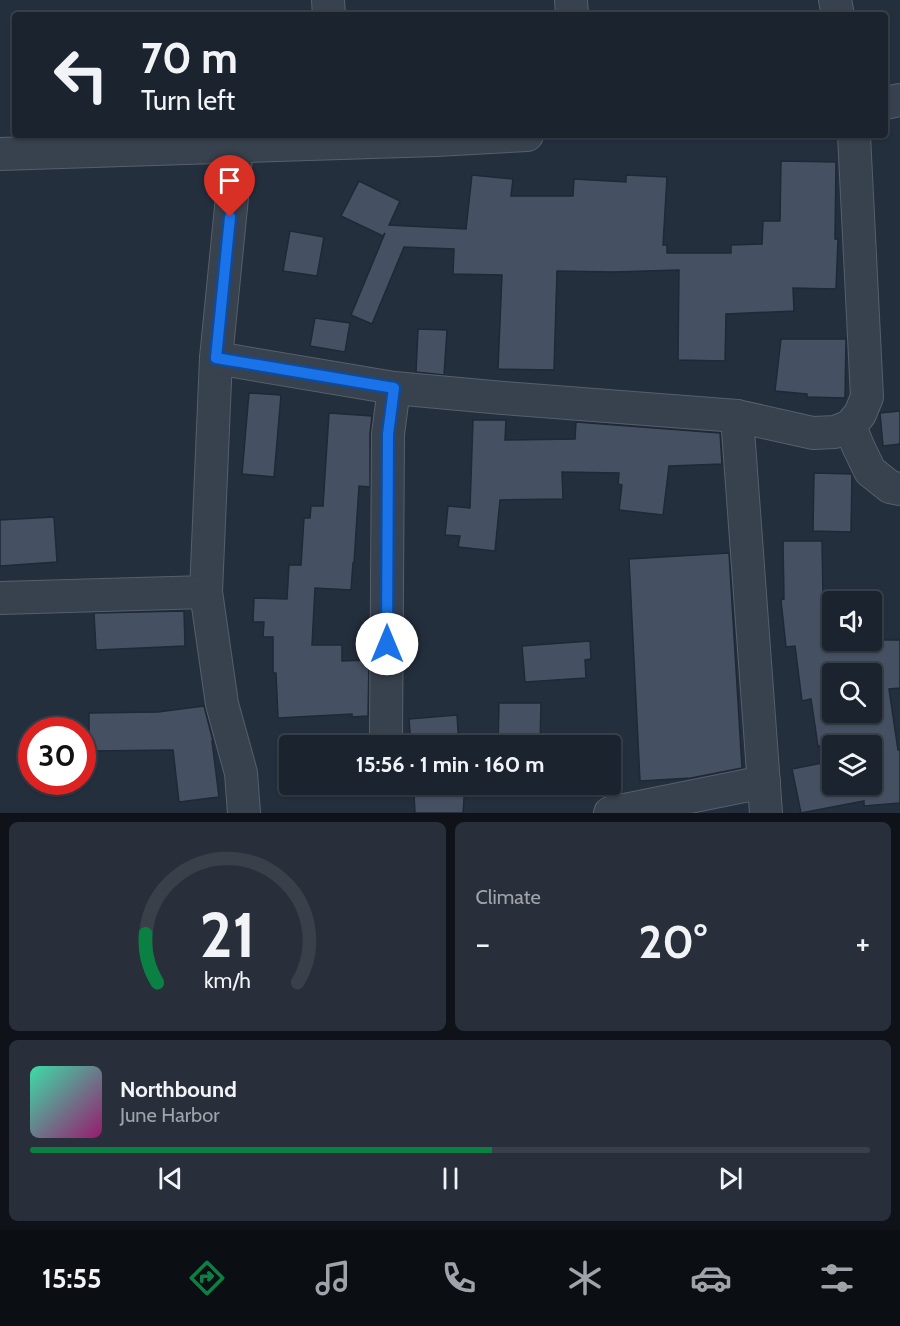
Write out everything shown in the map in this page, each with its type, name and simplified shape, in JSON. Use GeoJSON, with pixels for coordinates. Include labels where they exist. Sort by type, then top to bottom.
{"type":"FeatureCollection","features":[{"type":"Feature","properties":{"kind":"street"},"geometry":{"type":"LineString","coordinates":[[0,154],[237,147],[337,139],[472,138]]}},
{"type":"Feature","properties":{"kind":"street"},"geometry":{"type":"LineString","coordinates":[[216,358],[394,388],[737,416],[813,433],[835,432],[850,426],[860,414],[867,397],[854,138]]}},
{"type":"Feature","properties":{"kind":"street"},"geometry":{"type":"LineString","coordinates":[[237,147],[216,358],[206,592],[222,704],[241,774],[244,813]]}},
{"type":"Feature","properties":{"kind":"street"},"geometry":{"type":"LineString","coordinates":[[386,735],[388,434],[394,388]]}},
{"type":"Feature","properties":{"kind":"street"},"geometry":{"type":"LineString","coordinates":[[737,416],[766,813]]}},
{"type":"Feature","properties":{"kind":"street"},"geometry":{"type":"LineString","coordinates":[[850,426],[870,471],[890,488],[900,489]]}},
{"type":"Feature","properties":{"kind":"street"},"geometry":{"type":"LineString","coordinates":[[0,598],[206,592]]}},
{"type":"Feature","properties":{"kind":"street"},"geometry":{"type":"LineString","coordinates":[[610,813],[764,782]]}},
{"type":"Feature","properties":{"kind":"building"},"geometry":{"type":"Polygon","coordinates":[[[781,161],[836,162],[835,239],[838,239],[836,289],[793,288],[794,311],[726,314],[725,361],[678,360],[679,270],[557,271],[554,370],[498,369],[502,275],[453,274],[454,249],[404,247],[372,324],[351,315],[385,233],[383,236],[341,216],[359,181],[400,201],[389,225],[466,229],[472,175],[513,179],[511,196],[573,196],[574,179],[626,182],[626,175],[667,177],[663,245],[667,245],[667,253],[731,253],[731,245],[762,244],[763,221],[780,221],[781,161]]]}},
{"type":"Feature","properties":{"kind":"building"},"geometry":{"type":"Polygon","coordinates":[[[290,231],[324,237],[317,276],[283,271],[290,231]]]}},
{"type":"Feature","properties":{"kind":"building"},"geometry":{"type":"Polygon","coordinates":[[[315,318],[350,323],[345,352],[310,346],[315,318]]]}},
{"type":"Feature","properties":{"kind":"building"},"geometry":{"type":"Polygon","coordinates":[[[418,329],[447,330],[444,375],[416,372],[418,329]]]}},
{"type":"Feature","properties":{"kind":"building"},"geometry":{"type":"Polygon","coordinates":[[[781,339],[846,339],[845,398],[807,397],[807,394],[775,391],[781,339]]]}},
{"type":"Feature","properties":{"kind":"building"},"geometry":{"type":"Polygon","coordinates":[[[249,393],[281,395],[274,477],[242,474],[249,393]]]}},
{"type":"Feature","properties":{"kind":"building"},"geometry":{"type":"Polygon","coordinates":[[[900,411],[900,444],[883,446],[880,413],[900,411]]]}},
{"type":"Feature","properties":{"kind":"building"},"geometry":{"type":"Polygon","coordinates":[[[329,413],[372,416],[370,487],[359,486],[351,590],[315,588],[312,645],[342,645],[342,661],[369,660],[368,716],[352,717],[352,714],[278,718],[276,673],[273,673],[273,637],[263,637],[264,622],[253,622],[254,598],[287,599],[289,565],[301,565],[304,518],[310,518],[311,506],[323,506],[329,413]]]}},
{"type":"Feature","properties":{"kind":"building"},"geometry":{"type":"Polygon","coordinates":[[[473,420],[506,420],[505,440],[575,439],[576,422],[720,433],[722,464],[669,466],[663,515],[619,510],[622,485],[618,484],[619,473],[562,472],[563,499],[500,500],[495,551],[458,547],[460,536],[445,535],[448,506],[470,508],[473,420]]]}},
{"type":"Feature","properties":{"kind":"building"},"geometry":{"type":"Polygon","coordinates":[[[814,473],[852,474],[851,532],[813,531],[814,473]]]}},
{"type":"Feature","properties":{"kind":"building"},"geometry":{"type":"Polygon","coordinates":[[[54,517],[57,562],[0,566],[0,520],[54,517]]]}},
{"type":"Feature","properties":{"kind":"building"},"geometry":{"type":"Polygon","coordinates":[[[783,541],[822,541],[822,651],[882,651],[882,640],[900,640],[900,688],[889,689],[898,750],[900,750],[900,803],[864,806],[864,801],[801,813],[792,769],[822,763],[822,795],[882,795],[882,735],[822,735],[822,746],[818,746],[811,699],[802,701],[795,646],[786,647],[781,600],[784,599],[783,541]]]}},
{"type":"Feature","properties":{"kind":"building"},"geometry":{"type":"Polygon","coordinates":[[[729,553],[742,768],[691,778],[640,781],[629,559],[729,553]]]}},
{"type":"Feature","properties":{"kind":"building"},"geometry":{"type":"Polygon","coordinates":[[[184,611],[185,646],[96,650],[94,613],[184,611]]]}},
{"type":"Feature","properties":{"kind":"building"},"geometry":{"type":"Polygon","coordinates":[[[590,641],[591,659],[585,660],[586,678],[525,682],[522,646],[590,641]]]}},
{"type":"Feature","properties":{"kind":"building"},"geometry":{"type":"Polygon","coordinates":[[[499,703],[541,703],[540,735],[498,735],[499,703]]]}},
{"type":"Feature","properties":{"kind":"building"},"geometry":{"type":"Polygon","coordinates":[[[204,706],[213,741],[219,797],[179,802],[173,750],[96,751],[96,717],[89,717],[89,713],[158,712],[204,706]]]}},
{"type":"Feature","properties":{"kind":"building"},"geometry":{"type":"Polygon","coordinates":[[[457,715],[458,735],[410,735],[409,719],[457,715]]]}},
{"type":"Feature","properties":{"kind":"building"},"geometry":{"type":"Polygon","coordinates":[[[414,795],[464,795],[463,813],[415,813],[414,795]]]}},
{"type":"Feature","properties":{"kind":"route"},"geometry":{"type":"LineString","coordinates":[[230,217],[216,358],[394,388],[388,434],[387,644]]}}]}
